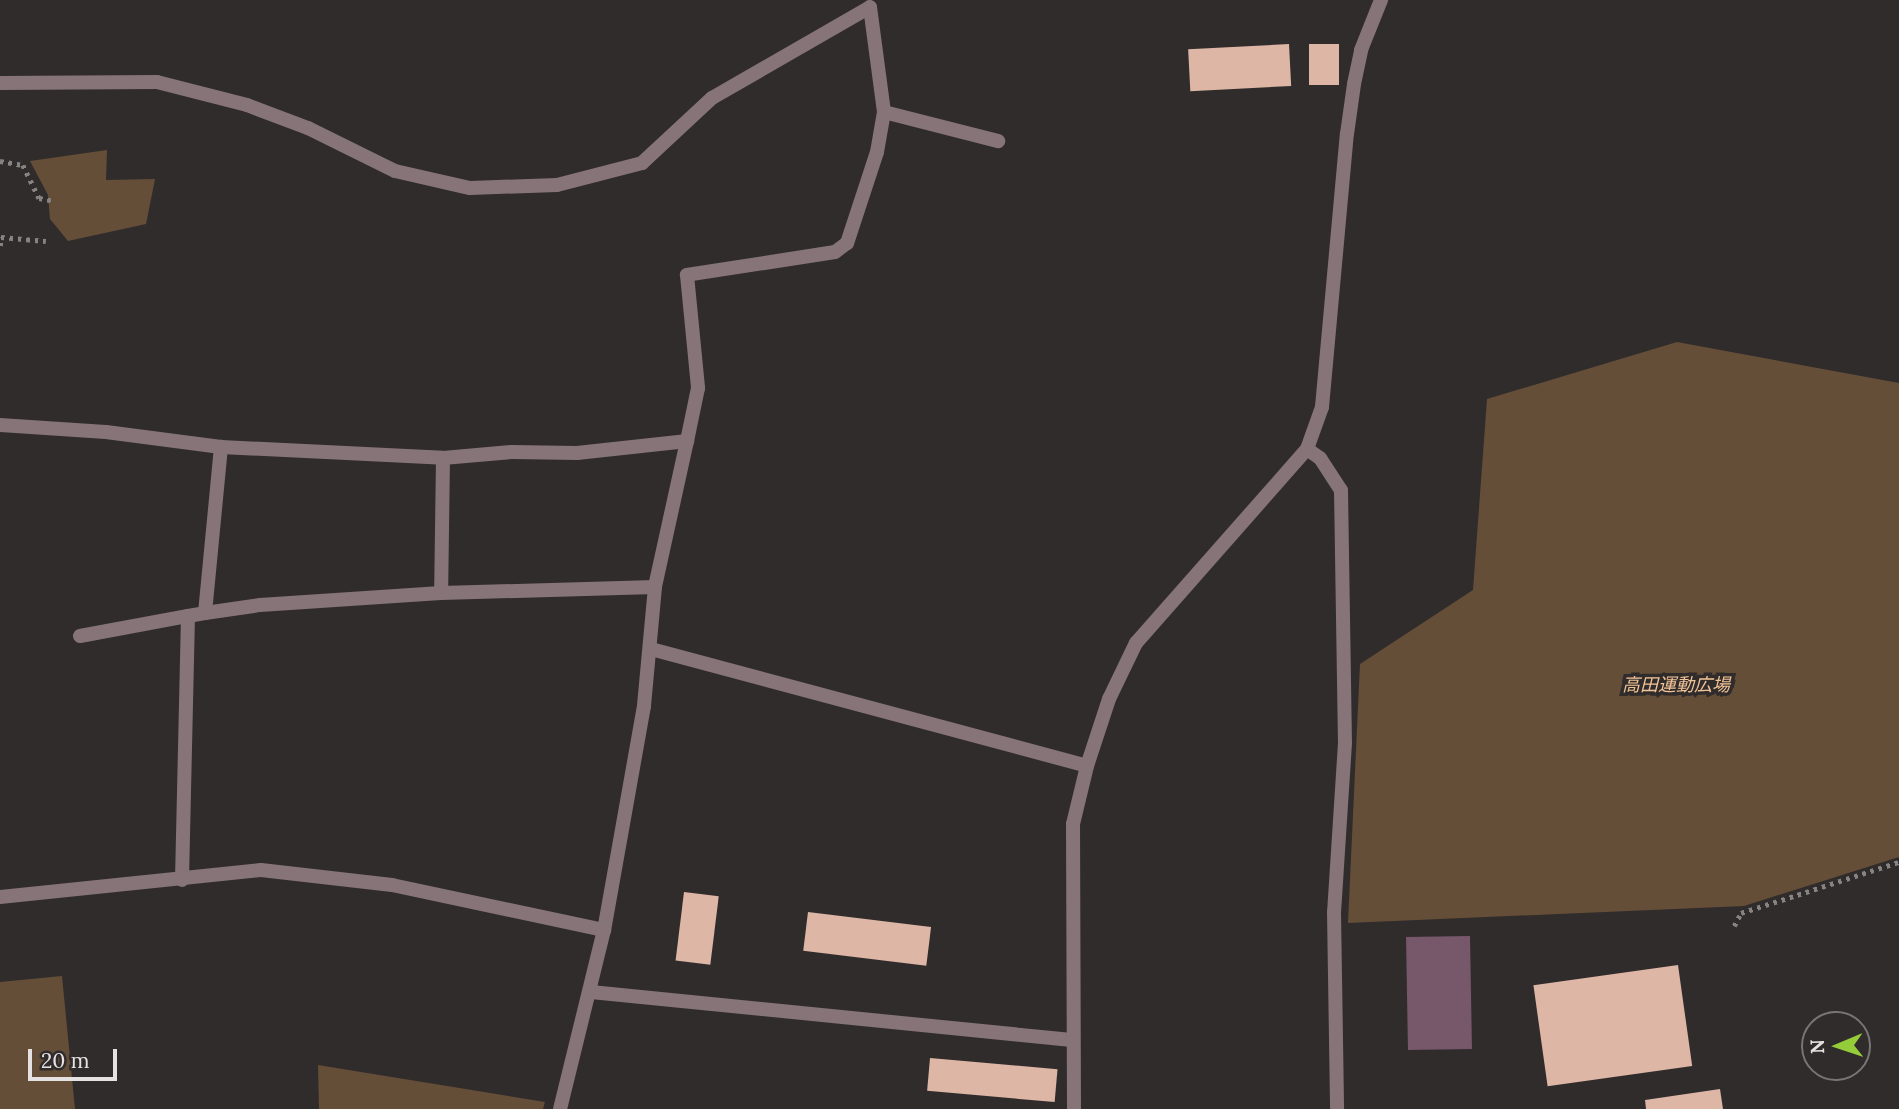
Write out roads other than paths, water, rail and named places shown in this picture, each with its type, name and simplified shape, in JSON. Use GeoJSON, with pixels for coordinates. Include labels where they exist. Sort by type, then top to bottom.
{"type":"FeatureCollection","features":[{"type":"Feature","properties":{"kind":"street"},"geometry":{"type":"LineString","coordinates":[[1074,1109],[1073,824],[1087,766],[1109,699],[1136,643],[1307,449],[1322,407],[1354,84],[1361,50],[1381,0]]}},
{"type":"Feature","properties":{"kind":"street"},"geometry":{"type":"LineString","coordinates":[[0,83],[157,82],[247,105],[307,128],[395,171],[470,188],[557,185],[642,163],[712,98],[874,4],[884,111],[877,152],[847,243],[835,251],[687,275],[698,388],[655,587],[651,649],[604,930],[591,992],[560,1109]]}},
{"type":"Feature","properties":{"kind":"street"},"geometry":{"type":"LineString","coordinates":[[884,111],[998,141]]}},
{"type":"Feature","properties":{"kind":"street"},"geometry":{"type":"LineString","coordinates":[[0,425],[106,432],[220,447],[443,458],[512,452],[578,453],[687,441]]}},
{"type":"Feature","properties":{"kind":"street"},"geometry":{"type":"LineString","coordinates":[[205,613],[220,447]]}},
{"type":"Feature","properties":{"kind":"street"},"geometry":{"type":"LineString","coordinates":[[1307,449],[1320,458],[1341,490],[1345,743],[1334,912],[1337,1109]]}},
{"type":"Feature","properties":{"kind":"street"},"geometry":{"type":"LineString","coordinates":[[441,593],[443,458]]}},
{"type":"Feature","properties":{"kind":"street"},"geometry":{"type":"LineString","coordinates":[[80,636],[260,605],[441,593],[655,587]]}},
{"type":"Feature","properties":{"kind":"street"},"geometry":{"type":"LineString","coordinates":[[182,880],[188,616]]}},
{"type":"Feature","properties":{"kind":"street"},"geometry":{"type":"LineString","coordinates":[[651,649],[1087,766]]}},
{"type":"Feature","properties":{"kind":"street"},"geometry":{"type":"LineString","coordinates":[[0,897],[261,870],[392,886],[604,930]]}},
{"type":"Feature","properties":{"kind":"street"},"geometry":{"type":"LineString","coordinates":[[591,992],[1072,1040]]}},
{"type":"Feature","properties":{"kind":"park label","name":"高田運動広場"},"geometry":{"type":"Point","coordinates":[1676,685]}}]}
